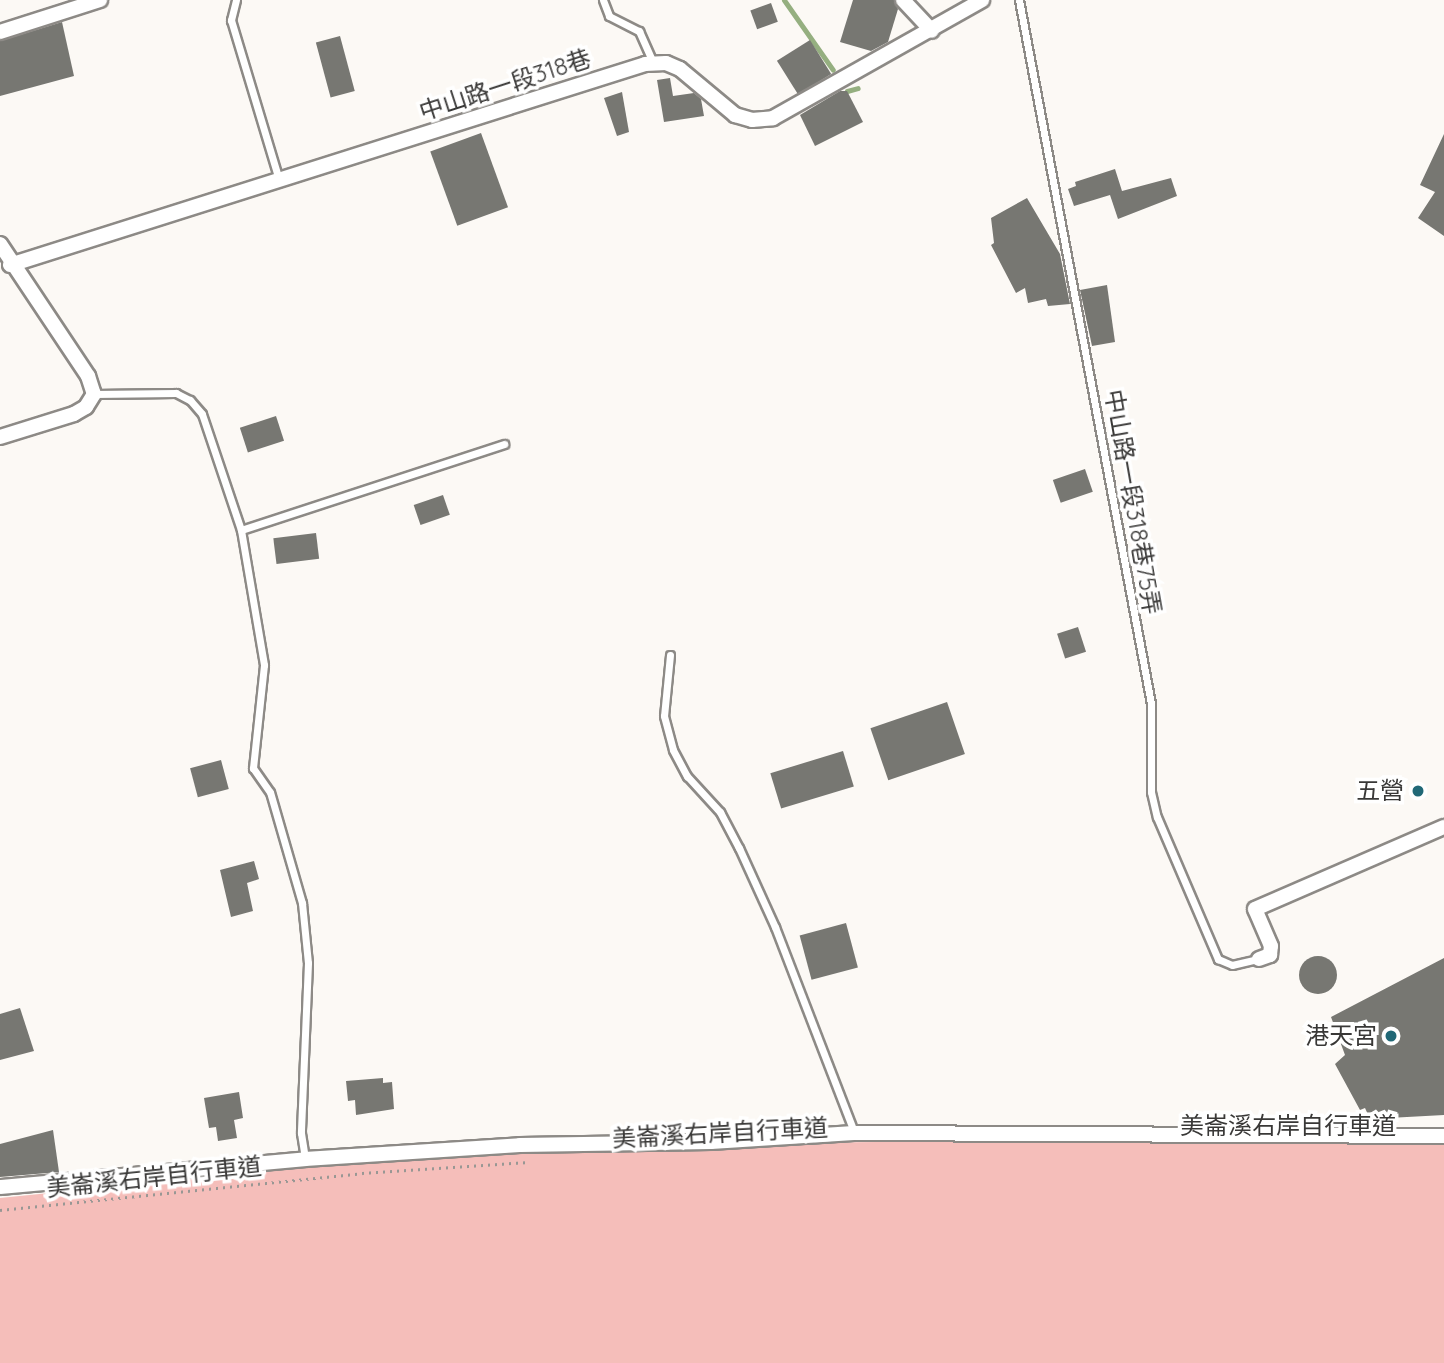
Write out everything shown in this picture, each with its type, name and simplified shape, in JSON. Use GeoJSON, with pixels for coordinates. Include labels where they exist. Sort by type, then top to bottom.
{"type":"FeatureCollection","features":[{"type":"Feature","properties":{"kind":"street"},"geometry":{"type":"LineString","coordinates":[[0,32],[100,0]]}},
{"type":"Feature","properties":{"kind":"street"},"geometry":{"type":"LineString","coordinates":[[903,0],[932,31]]}},
{"type":"Feature","properties":{"kind":"street"},"geometry":{"type":"LineString","coordinates":[[654,64],[666,63],[694,78],[735,114],[752,120],[773,118],[932,31],[982,0]]}},
{"type":"Feature","properties":{"kind":"street","name":"中山路一段318巷"},"geometry":{"type":"LineString","coordinates":[[10,265],[278,177],[654,64]]}},
{"type":"Feature","properties":{"kind":"street"},"geometry":{"type":"LineString","coordinates":[[0,244],[10,265],[88,376],[94,394],[86,407],[75,414],[0,437]]}},
{"type":"Feature","properties":{"kind":"street"},"geometry":{"type":"LineString","coordinates":[[1259,959],[1270,955],[1271,946],[1255,909],[1444,827]]}},
{"type":"Feature","properties":{"kind":"street"},"geometry":{"type":"LineString","coordinates":[[0,1187],[305,1158],[520,1145],[711,1142],[854,1133],[1444,1136]]}},
{"type":"Feature","properties":{"kind":"lane"},"geometry":{"type":"LineString","coordinates":[[236,0],[231,20],[278,177]]}},
{"type":"Feature","properties":{"kind":"lane"},"geometry":{"type":"LineString","coordinates":[[603,0],[609,16],[639,31],[654,64]]}},
{"type":"Feature","properties":{"kind":"lane","name":"中山路一段318巷75弄"},"geometry":{"type":"LineString","coordinates":[[1019,0],[1151,703],[1151,792],[1157,817],[1218,959],[1232,965],[1259,959]]}},
{"type":"Feature","properties":{"kind":"lane"},"geometry":{"type":"LineString","coordinates":[[94,394],[176,393],[190,400],[202,414],[241,530],[264,665],[253,768],[270,792],[299,892],[308,963],[301,1133],[305,1158]]}},
{"type":"Feature","properties":{"kind":"lane"},"geometry":{"type":"LineString","coordinates":[[241,530],[504,444]]}},
{"type":"Feature","properties":{"kind":"lane"},"geometry":{"type":"LineString","coordinates":[[670,655],[664,716],[673,750],[687,776],[720,812],[739,848],[775,927],[854,1133]]}},
{"type":"Feature","properties":{"kind":"path","name":"美崙溪右岸自行車道"},"geometry":{"type":"LineString","coordinates":[[0,1210],[362,1173],[530,1161]]}},
{"type":"Feature","properties":{"kind":"shaded area"},"geometry":{"type":"Polygon","coordinates":[[[1444,1137],[1444,1363],[0,1363],[0,1198],[520,1145],[1444,1137]]]}},
{"type":"Feature","properties":{"kind":"building"},"geometry":{"type":"Polygon","coordinates":[[[853,0],[894,0],[898,9],[888,42],[871,51],[840,42],[853,0]]]}},
{"type":"Feature","properties":{"kind":"building"},"geometry":{"type":"Polygon","coordinates":[[[771,3],[778,22],[757,29],[750,11],[771,3]]]}},
{"type":"Feature","properties":{"kind":"building"},"geometry":{"type":"Polygon","coordinates":[[[62,22],[74,76],[0,96],[0,41],[62,22]]]}},
{"type":"Feature","properties":{"kind":"building"},"geometry":{"type":"Polygon","coordinates":[[[340,36],[355,91],[331,98],[316,42],[340,36]]]}},
{"type":"Feature","properties":{"kind":"building"},"geometry":{"type":"Polygon","coordinates":[[[810,40],[831,74],[798,95],[777,61],[810,40]]]}},
{"type":"Feature","properties":{"kind":"building"},"geometry":{"type":"Polygon","coordinates":[[[670,78],[673,96],[694,93],[701,99],[704,116],[664,122],[657,80],[670,78]]]}},
{"type":"Feature","properties":{"kind":"building"},"geometry":{"type":"Polygon","coordinates":[[[840,91],[847,91],[863,122],[815,146],[800,115],[840,91]]]}},
{"type":"Feature","properties":{"kind":"building"},"geometry":{"type":"Polygon","coordinates":[[[622,92],[629,132],[617,136],[604,98],[622,92]]]}},
{"type":"Feature","properties":{"kind":"building"},"geometry":{"type":"Polygon","coordinates":[[[481,133],[508,207],[457,226],[430,151],[481,133]]]}},
{"type":"Feature","properties":{"kind":"building"},"geometry":{"type":"Polygon","coordinates":[[[1444,134],[1444,236],[1418,218],[1435,192],[1420,185],[1444,134]]]}},
{"type":"Feature","properties":{"kind":"building"},"geometry":{"type":"Polygon","coordinates":[[[1115,169],[1122,191],[1171,178],[1177,196],[1118,219],[1110,195],[1074,206],[1068,189],[1076,186],[1075,182],[1115,169]]]}},
{"type":"Feature","properties":{"kind":"building"},"geometry":{"type":"Polygon","coordinates":[[[1027,198],[1060,254],[1070,304],[1048,306],[1046,299],[1028,303],[1025,288],[1016,293],[991,245],[994,243],[991,218],[1027,198]]]}},
{"type":"Feature","properties":{"kind":"building"},"geometry":{"type":"Polygon","coordinates":[[[1107,285],[1115,342],[1092,346],[1080,290],[1107,285]]]}},
{"type":"Feature","properties":{"kind":"building"},"geometry":{"type":"Polygon","coordinates":[[[276,416],[284,441],[248,452],[240,428],[276,416]]]}},
{"type":"Feature","properties":{"kind":"building"},"geometry":{"type":"Polygon","coordinates":[[[1085,469],[1093,492],[1061,503],[1053,480],[1085,469]]]}},
{"type":"Feature","properties":{"kind":"building"},"geometry":{"type":"Polygon","coordinates":[[[443,495],[450,515],[421,525],[414,505],[443,495]]]}},
{"type":"Feature","properties":{"kind":"building"},"geometry":{"type":"Polygon","coordinates":[[[316,533],[319,559],[276,564],[273,538],[316,533]]]}},
{"type":"Feature","properties":{"kind":"building"},"geometry":{"type":"Polygon","coordinates":[[[1078,627],[1086,652],[1065,659],[1057,634],[1078,627]]]}},
{"type":"Feature","properties":{"kind":"building"},"geometry":{"type":"Polygon","coordinates":[[[947,702],[965,754],[888,780],[870,728],[947,702]]]}},
{"type":"Feature","properties":{"kind":"building"},"geometry":{"type":"Polygon","coordinates":[[[843,751],[854,786],[781,809],[770,773],[843,751]]]}},
{"type":"Feature","properties":{"kind":"building"},"geometry":{"type":"Polygon","coordinates":[[[221,760],[229,789],[198,797],[190,768],[221,760]]]}},
{"type":"Feature","properties":{"kind":"building"},"geometry":{"type":"Polygon","coordinates":[[[254,861],[259,879],[247,883],[253,911],[231,917],[220,870],[254,861]]]}},
{"type":"Feature","properties":{"kind":"building"},"geometry":{"type":"Polygon","coordinates":[[[846,923],[858,967],[812,980],[800,935],[846,923]]]}},
{"type":"Feature","properties":{"kind":"building"},"geometry":{"type":"Polygon","coordinates":[[[1318,956],[1331,962],[1337,975],[1331,988],[1318,994],[1305,988],[1299,975],[1305,962],[1318,956]]]}},
{"type":"Feature","properties":{"kind":"building","name":"港天宮"},"geometry":{"type":"Polygon","coordinates":[[[1444,958],[1444,1115],[1370,1119],[1365,1108],[1360,1110],[1335,1064],[1345,1055],[1331,1017],[1444,958]]]}},
{"type":"Feature","properties":{"kind":"building"},"geometry":{"type":"Polygon","coordinates":[[[20,1008],[34,1051],[0,1060],[0,1014],[20,1008]]]}},
{"type":"Feature","properties":{"kind":"building"},"geometry":{"type":"Polygon","coordinates":[[[383,1078],[383,1083],[392,1082],[394,1109],[356,1115],[355,1100],[348,1101],[346,1081],[383,1078]]]}},
{"type":"Feature","properties":{"kind":"building"},"geometry":{"type":"Polygon","coordinates":[[[239,1092],[243,1118],[234,1120],[237,1138],[218,1141],[216,1127],[209,1128],[204,1098],[239,1092]]]}},
{"type":"Feature","properties":{"kind":"building"},"geometry":{"type":"Polygon","coordinates":[[[53,1130],[59,1172],[0,1177],[0,1144],[53,1130]]]}},
{"type":"Feature","properties":{"kind":"waterway"},"geometry":{"type":"LineString","coordinates":[[784,0],[833,70]]}},
{"type":"Feature","properties":{"kind":"waterway"},"geometry":{"type":"LineString","coordinates":[[847,91],[858,88]]}},
{"type":"Feature","properties":{"kind":"place","name":"五營"},"geometry":{"type":"Point","coordinates":[1418,791]}},
{"type":"Feature","properties":{"kind":"place","name":"港天宮"},"geometry":{"type":"Point","coordinates":[1391,1036]}}]}
